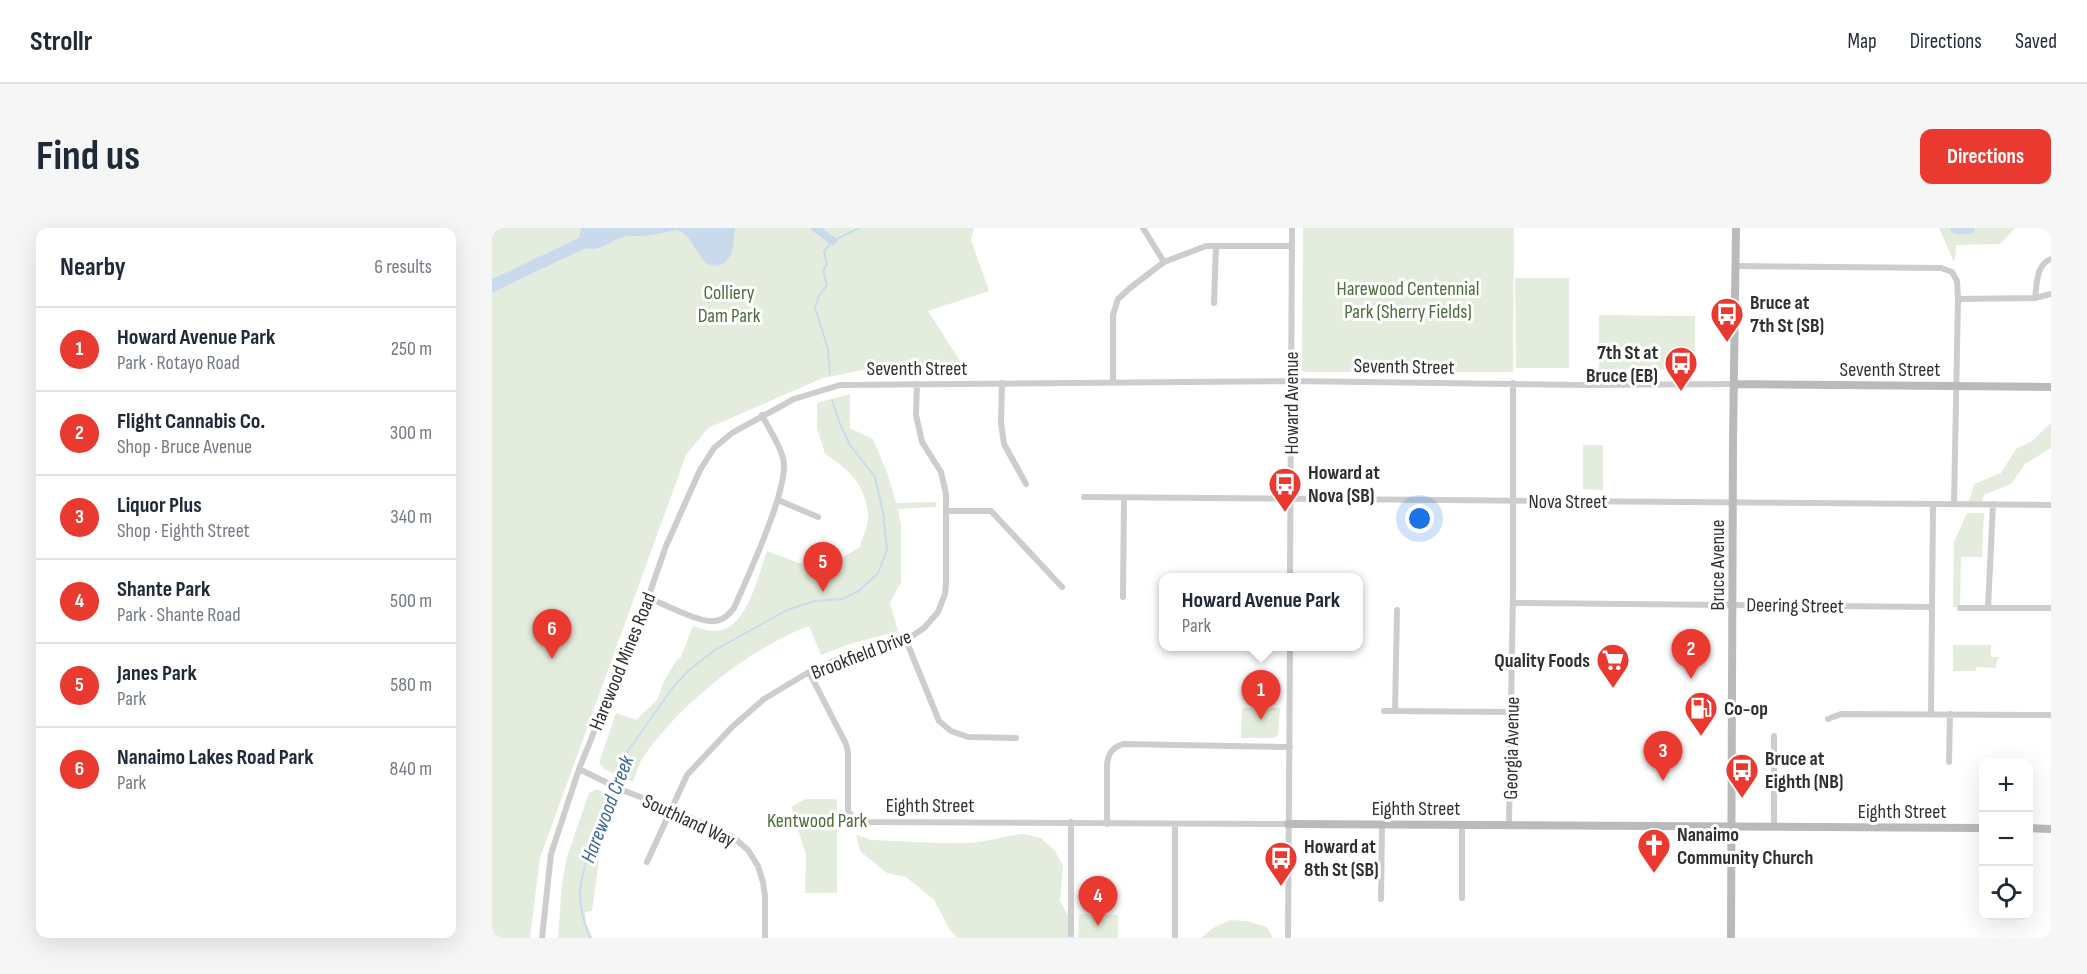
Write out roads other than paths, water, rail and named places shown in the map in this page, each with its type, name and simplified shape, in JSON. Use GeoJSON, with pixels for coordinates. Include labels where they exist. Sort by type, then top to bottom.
{"type":"FeatureCollection","features":[{"type":"Feature","properties":{"kind":"street"},"geometry":{"type":"LineString","coordinates":[[1143,228],[1164,262]]}},
{"type":"Feature","properties":{"kind":"street","name":"Howard Avenue"},"geometry":{"type":"LineString","coordinates":[[1290,573],[1292,228]]}},
{"type":"Feature","properties":{"kind":"street","name":"Bruce Avenue"},"geometry":{"type":"LineString","coordinates":[[1731,938],[1736,228]]}},
{"type":"Feature","properties":{"kind":"street"},"geometry":{"type":"LineString","coordinates":[[1113,382],[1113,315],[1118,299],[1164,262],[1206,246],[1292,246]]}},
{"type":"Feature","properties":{"kind":"street"},"geometry":{"type":"LineString","coordinates":[[1214,303],[1216,246]]}},
{"type":"Feature","properties":{"kind":"street"},"geometry":{"type":"LineString","coordinates":[[2035,298],[2040,267],[2043,262],[2051,259]]}},
{"type":"Feature","properties":{"kind":"street"},"geometry":{"type":"LineString","coordinates":[[1735,266],[1941,268],[1952,272],[1957,281],[1958,299],[1954,504]]}},
{"type":"Feature","properties":{"kind":"street"},"geometry":{"type":"LineString","coordinates":[[1958,299],[2035,298],[2051,294]]}},
{"type":"Feature","properties":{"kind":"street","name":"Seventh Street"},"geometry":{"type":"LineString","coordinates":[[762,416],[794,399],[840,385],[1292,381],[2051,387]]}},
{"type":"Feature","properties":{"kind":"street"},"geometry":{"type":"LineString","coordinates":[[1002,383],[1001,423],[1004,444],[1026,484]]}},
{"type":"Feature","properties":{"kind":"street","name":"Georgia Avenue"},"geometry":{"type":"LineString","coordinates":[[1509,825],[1514,383]]}},
{"type":"Feature","properties":{"kind":"street","name":"Brookfield Drive"},"geometry":{"type":"LineString","coordinates":[[647,862],[687,775],[732,728],[764,699],[809,672],[845,656],[906,640],[924,628],[938,612],[945,594],[946,494],[941,472],[922,442],[916,415],[917,384]]}},
{"type":"Feature","properties":{"kind":"street"},"geometry":{"type":"LineString","coordinates":[[648,597],[705,621],[716,621],[726,617],[734,608],[778,500],[785,473],[783,458],[762,416]]}},
{"type":"Feature","properties":{"kind":"street","name":"Harewood Mines Road"},"geometry":{"type":"LineString","coordinates":[[542,938],[550,854],[579,768],[648,597],[666,546],[700,470],[714,448],[732,433],[762,416]]}},
{"type":"Feature","properties":{"kind":"street","name":"Nova Street"},"geometry":{"type":"LineString","coordinates":[[1084,497],[2051,505]]}},
{"type":"Feature","properties":{"kind":"street"},"geometry":{"type":"LineString","coordinates":[[1123,597],[1124,498]]}},
{"type":"Feature","properties":{"kind":"street"},"geometry":{"type":"LineString","coordinates":[[778,500],[818,517]]}},
{"type":"Feature","properties":{"kind":"street"},"geometry":{"type":"LineString","coordinates":[[1931,714],[1933,504]]}},
{"type":"Feature","properties":{"kind":"street"},"geometry":{"type":"LineString","coordinates":[[1988,608],[1993,504]]}},
{"type":"Feature","properties":{"kind":"street"},"geometry":{"type":"LineString","coordinates":[[946,511],[991,512],[1062,587]]}},
{"type":"Feature","properties":{"kind":"street","name":"Deering Street"},"geometry":{"type":"LineString","coordinates":[[1513,603],[1932,607]]}},
{"type":"Feature","properties":{"kind":"street"},"geometry":{"type":"LineString","coordinates":[[1960,608],[2051,608]]}},
{"type":"Feature","properties":{"kind":"street"},"geometry":{"type":"LineString","coordinates":[[1395,711],[1397,610]]}},
{"type":"Feature","properties":{"kind":"street"},"geometry":{"type":"LineString","coordinates":[[906,640],[939,721],[951,731],[968,736],[1016,738]]}},
{"type":"Feature","properties":{"kind":"street"},"geometry":{"type":"LineString","coordinates":[[1288,938],[1290,651]]}},
{"type":"Feature","properties":{"kind":"street","name":"Eighth Street"},"geometry":{"type":"LineString","coordinates":[[809,672],[846,744],[848,807],[850,816],[862,822],[1979,828]]}},
{"type":"Feature","properties":{"kind":"street"},"geometry":{"type":"LineString","coordinates":[[1384,711],[1511,712]]}},
{"type":"Feature","properties":{"kind":"street"},"geometry":{"type":"LineString","coordinates":[[1828,719],[1841,714],[2051,715]]}},
{"type":"Feature","properties":{"kind":"street"},"geometry":{"type":"LineString","coordinates":[[1949,762],[1950,714]]}},
{"type":"Feature","properties":{"kind":"street"},"geometry":{"type":"LineString","coordinates":[[1773,827],[1774,736]]}},
{"type":"Feature","properties":{"kind":"street"},"geometry":{"type":"LineString","coordinates":[[1107,824],[1107,764],[1108,755],[1115,747],[1123,744],[1290,747]]}},
{"type":"Feature","properties":{"kind":"street","name":"Southland Way"},"geometry":{"type":"LineString","coordinates":[[579,768],[622,790],[672,809],[733,837],[748,850],[758,866],[763,882],[765,938]]}},
{"type":"Feature","properties":{"kind":"street"},"geometry":{"type":"LineString","coordinates":[[1071,822],[1071,934]]}},
{"type":"Feature","properties":{"kind":"street"},"geometry":{"type":"LineString","coordinates":[[1175,824],[1175,938]]}},
{"type":"Feature","properties":{"kind":"street"},"geometry":{"type":"LineString","coordinates":[[1382,824],[1382,899]]}},
{"type":"Feature","properties":{"kind":"street"},"geometry":{"type":"LineString","coordinates":[[1462,825],[1462,898]]}},
{"type":"Feature","properties":{"kind":"street"},"geometry":{"type":"LineString","coordinates":[[2033,828],[2051,829]]}},
{"type":"Feature","properties":{"kind":"water"},"geometry":{"type":"Polygon","coordinates":[[[581,228],[735,228],[733,249],[729,258],[720,265],[713,266],[702,258],[683,233],[676,230],[647,236],[626,236],[592,249],[580,244],[581,228]]]}},
{"type":"Feature","properties":{"kind":"waterway"},"geometry":{"type":"LineString","coordinates":[[815,228],[833,241]]}},
{"type":"Feature","properties":{"kind":"waterway","name":"Harewood Creek"},"geometry":{"type":"LineString","coordinates":[[830,374],[828,349],[815,307],[827,285],[823,271],[827,264],[824,251],[833,241],[859,228]]}},
{"type":"Feature","properties":{"kind":"waterway"},"geometry":{"type":"LineString","coordinates":[[1956,228],[1969,228]]}},
{"type":"Feature","properties":{"kind":"waterway"},"geometry":{"type":"LineString","coordinates":[[492,286],[580,244],[595,240]]}},
{"type":"Feature","properties":{"kind":"waterway","name":"Harewood Creek"},"geometry":{"type":"LineString","coordinates":[[590,938],[584,922],[580,897],[586,863],[618,769],[625,755],[674,686],[689,670],[715,650],[787,610],[815,601],[842,599],[859,591],[878,573],[887,550],[883,512],[875,477],[850,445],[832,400]]}},
{"type":"Feature","properties":{"kind":"place","name":"Bruce at 7th St (SB)"},"geometry":{"type":"Point","coordinates":[1727,343]}},
{"type":"Feature","properties":{"kind":"place","name":"7th St at Bruce (EB)"},"geometry":{"type":"Point","coordinates":[1681,392]}},
{"type":"Feature","properties":{"kind":"place","name":"Howard at Nova (SB)"},"geometry":{"type":"Point","coordinates":[1285,513]}},
{"type":"Feature","properties":{"kind":"place","name":"Janes Park"},"geometry":{"type":"Point","coordinates":[823,592]}},
{"type":"Feature","properties":{"kind":"place","name":"Nanaimo Lakes Road Park"},"geometry":{"type":"Point","coordinates":[552,659]}},
{"type":"Feature","properties":{"kind":"place","name":"Flight Cannabis Co."},"geometry":{"type":"Point","coordinates":[1691,679]}},
{"type":"Feature","properties":{"kind":"place","name":"Quality Foods"},"geometry":{"type":"Point","coordinates":[1613,689]}},
{"type":"Feature","properties":{"kind":"place","name":"Howard Avenue Park"},"geometry":{"type":"Point","coordinates":[1261,720]}},
{"type":"Feature","properties":{"kind":"place","name":"Co-op"},"geometry":{"type":"Point","coordinates":[1701,737]}},
{"type":"Feature","properties":{"kind":"place","name":"Liquor Plus"},"geometry":{"type":"Point","coordinates":[1663,781]}},
{"type":"Feature","properties":{"kind":"place","name":"Bruce at Eighth (NB)"},"geometry":{"type":"Point","coordinates":[1742,799]}},
{"type":"Feature","properties":{"kind":"place","name":"Nanaimo Community Church"},"geometry":{"type":"Point","coordinates":[1654,874]}},
{"type":"Feature","properties":{"kind":"place","name":"Howard at 8th St (SB)"},"geometry":{"type":"Point","coordinates":[1281,887]}},
{"type":"Feature","properties":{"kind":"place","name":"Shante Park"},"geometry":{"type":"Point","coordinates":[1098,926]}},
{"type":"Feature","properties":{"kind":"park label","name":"Harewood Centennial Park (Sherry Fields)"},"geometry":{"type":"Point","coordinates":[1408,300]}},
{"type":"Feature","properties":{"kind":"park label","name":"Colliery Dam Park"},"geometry":{"type":"Point","coordinates":[729,304]}},
{"type":"Feature","properties":{"kind":"park label","name":"Kentwood Park"},"geometry":{"type":"Point","coordinates":[817,820]}}]}
